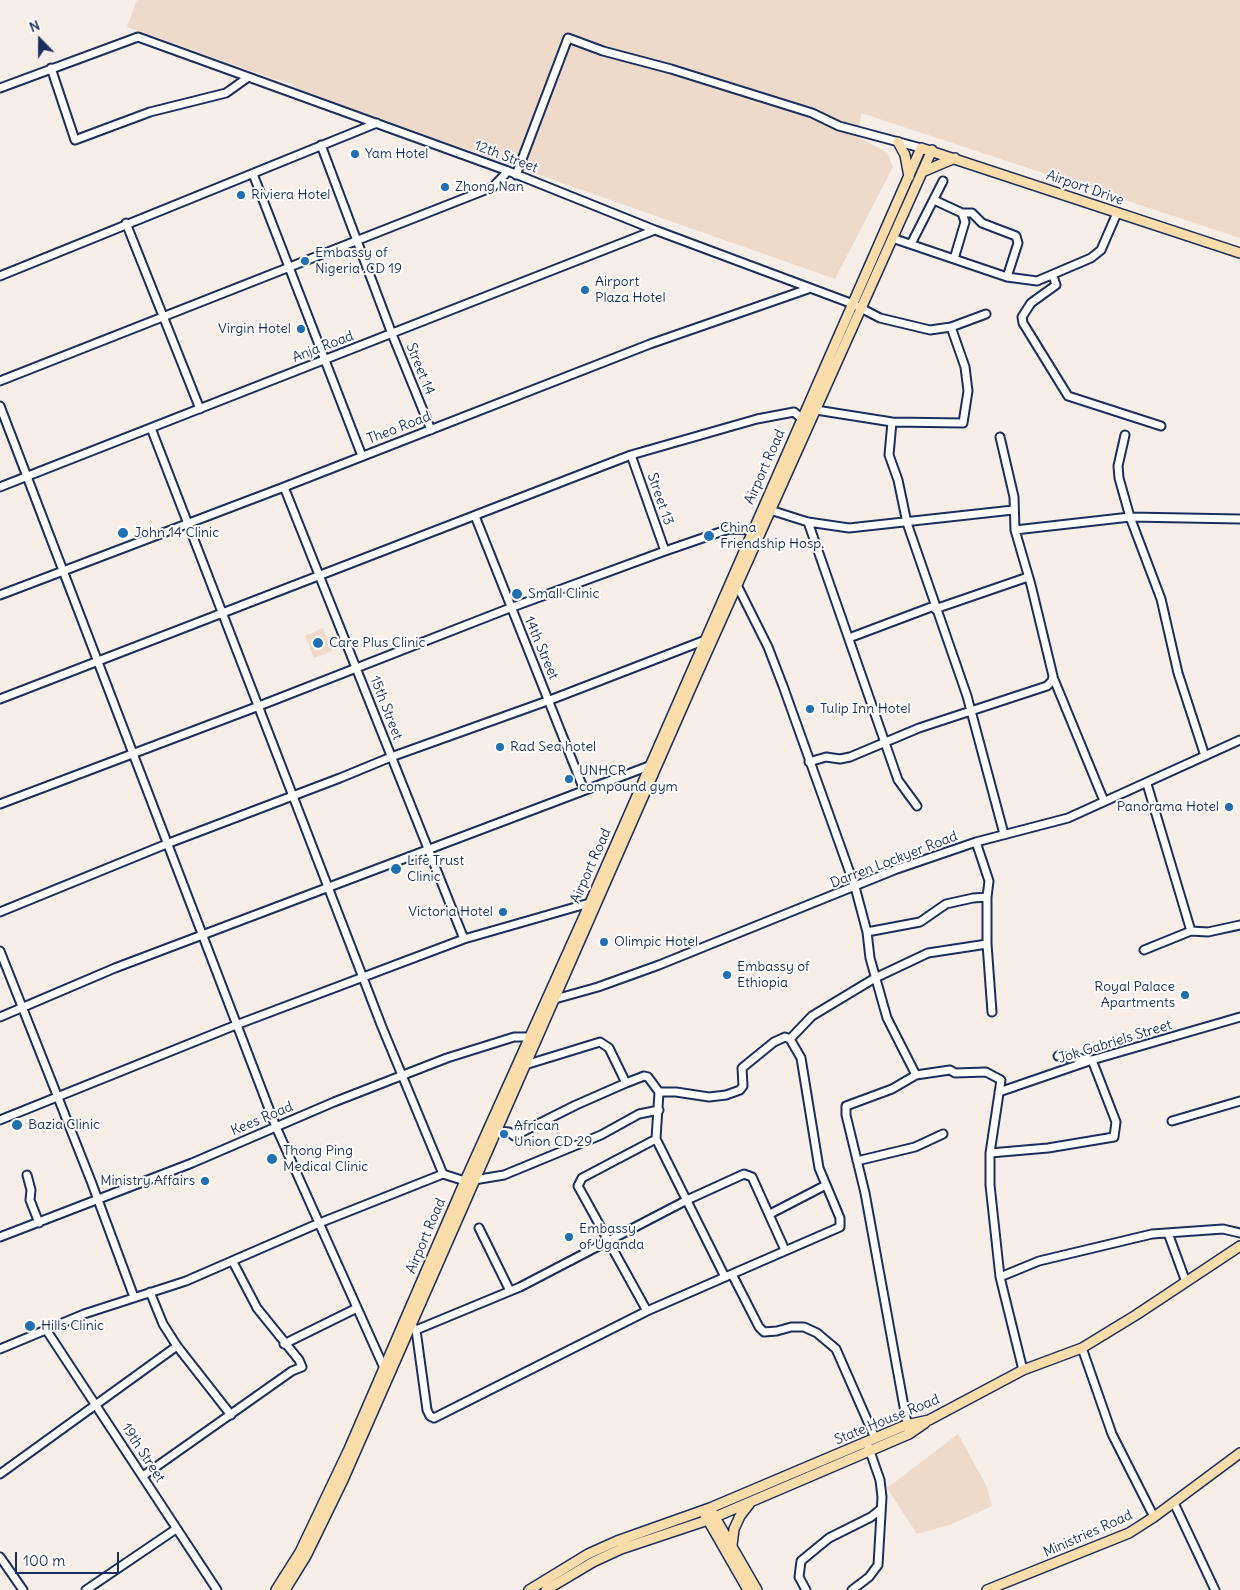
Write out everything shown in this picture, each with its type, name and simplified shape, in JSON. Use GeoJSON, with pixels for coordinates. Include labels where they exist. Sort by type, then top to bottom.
{"type":"FeatureCollection","features":[{"type":"Feature","properties":{"kind":"main road"},"geometry":{"type":"LineString","coordinates":[[898,142],[905,154],[909,178]]}},
{"type":"Feature","properties":{"kind":"main road","name":"Airport Drive"},"geometry":{"type":"LineString","coordinates":[[921,148],[932,150],[1240,253]]}},
{"type":"Feature","properties":{"kind":"main road","name":"Airport Road"},"geometry":{"type":"LineString","coordinates":[[276,1590],[300,1552],[340,1479],[414,1328],[469,1180],[495,1132],[525,1065],[534,1037],[554,999],[649,766],[709,639],[738,587],[770,510],[816,410],[921,148]]}},
{"type":"Feature","properties":{"kind":"main road","name":"Airport Road"},"geometry":{"type":"LineString","coordinates":[[285,1590],[306,1556],[340,1479],[384,1370],[594,902],[709,639],[753,530],[802,419],[892,238],[932,150]]}},
{"type":"Feature","properties":{"kind":"main road"},"geometry":{"type":"LineString","coordinates":[[922,172],[955,158]]}},
{"type":"Feature","properties":{"kind":"main road","name":"State House Road"},"geometry":{"type":"LineString","coordinates":[[709,1514],[870,1444],[908,1430],[1023,1370],[1082,1348],[1240,1246]]}},
{"type":"Feature","properties":{"kind":"main road"},"geometry":{"type":"LineString","coordinates":[[529,1590],[621,1549],[655,1531],[750,1502],[870,1444],[908,1430]]}},
{"type":"Feature","properties":{"kind":"main road","name":"Ministries Road"},"geometry":{"type":"LineString","coordinates":[[987,1590],[1113,1541],[1154,1517],[1240,1453]]}},
{"type":"Feature","properties":{"kind":"main road"},"geometry":{"type":"LineString","coordinates":[[732,1546],[734,1529],[750,1502]]}},
{"type":"Feature","properties":{"kind":"main road"},"geometry":{"type":"LineString","coordinates":[[709,1514],[732,1546],[757,1590]]}},
{"type":"Feature","properties":{"kind":"main road"},"geometry":{"type":"LineString","coordinates":[[709,1514],[748,1590]]}},
{"type":"Feature","properties":{"kind":"main road"},"geometry":{"type":"LineString","coordinates":[[546,1590],[566,1573]]}},
{"type":"Feature","properties":{"kind":"street","name":"12th Street"},"geometry":{"type":"LineString","coordinates":[[51,68],[138,37],[508,171],[655,230],[857,306],[880,318],[930,330],[952,327],[986,314]]}},
{"type":"Feature","properties":{"kind":"street"},"geometry":{"type":"LineString","coordinates":[[516,175],[568,38],[603,51],[671,69],[812,113],[839,126],[921,148]]}},
{"type":"Feature","properties":{"kind":"street"},"geometry":{"type":"LineString","coordinates":[[0,88],[51,68],[75,140],[150,112],[226,93],[247,78]]}},
{"type":"Feature","properties":{"kind":"street"},"geometry":{"type":"LineString","coordinates":[[0,276],[126,223],[378,123]]}},
{"type":"Feature","properties":{"kind":"street","name":"Street 14"},"geometry":{"type":"LineString","coordinates":[[321,146],[392,334],[431,430]]}},
{"type":"Feature","properties":{"kind":"street"},"geometry":{"type":"LineString","coordinates":[[0,381],[493,187],[508,171]]}},
{"type":"Feature","properties":{"kind":"street"},"geometry":{"type":"LineString","coordinates":[[252,174],[362,456]]}},
{"type":"Feature","properties":{"kind":"street"},"geometry":{"type":"LineString","coordinates":[[910,244],[917,227],[934,200],[943,181]]}},
{"type":"Feature","properties":{"kind":"street"},"geometry":{"type":"LineString","coordinates":[[934,200],[962,213],[972,213],[982,223],[1018,239],[1007,277]]}},
{"type":"Feature","properties":{"kind":"street"},"geometry":{"type":"LineString","coordinates":[[954,259],[965,222],[962,213]]}},
{"type":"Feature","properties":{"kind":"street"},"geometry":{"type":"LineString","coordinates":[[892,238],[1007,277],[1036,281],[1053,276],[1091,258],[1102,250],[1118,213]]}},
{"type":"Feature","properties":{"kind":"street"},"geometry":{"type":"LineString","coordinates":[[126,223],[147,270],[163,317],[200,409]]}},
{"type":"Feature","properties":{"kind":"street","name":"Anja Road"},"geometry":{"type":"LineString","coordinates":[[0,488],[655,230]]}},
{"type":"Feature","properties":{"kind":"street"},"geometry":{"type":"LineString","coordinates":[[1053,276],[1056,285],[1031,303],[1022,317],[1022,323],[1068,396],[1161,426]]}},
{"type":"Feature","properties":{"kind":"street","name":"Theo Road"},"geometry":{"type":"LineString","coordinates":[[0,595],[63,569],[188,524],[650,344],[808,289]]}},
{"type":"Feature","properties":{"kind":"street"},"geometry":{"type":"LineString","coordinates":[[816,410],[892,422],[961,424],[964,422],[968,391],[965,367],[952,327]]}},
{"type":"Feature","properties":{"kind":"street"},"geometry":{"type":"LineString","coordinates":[[0,406],[169,843],[202,937],[276,1127],[317,1224],[384,1370]]}},
{"type":"Feature","properties":{"kind":"street"},"geometry":{"type":"LineString","coordinates":[[0,699],[224,614],[631,455],[757,418],[794,412],[802,419]]}},
{"type":"Feature","properties":{"kind":"street"},"geometry":{"type":"LineString","coordinates":[[892,422],[888,455],[898,480],[907,522],[934,607],[971,710],[1004,834]]}},
{"type":"Feature","properties":{"kind":"street"},"geometry":{"type":"LineString","coordinates":[[151,428],[362,977],[443,1174]]}},
{"type":"Feature","properties":{"kind":"street"},"geometry":{"type":"LineString","coordinates":[[1125,435],[1118,472],[1130,517],[1161,599],[1178,672],[1205,756]]}},
{"type":"Feature","properties":{"kind":"street"},"geometry":{"type":"LineString","coordinates":[[1000,437],[1014,497],[1014,530],[1053,676],[1104,800]]}},
{"type":"Feature","properties":{"kind":"street","name":"Street 13"},"geometry":{"type":"LineString","coordinates":[[631,455],[665,551]]}},
{"type":"Feature","properties":{"kind":"street","name":"15th Street"},"geometry":{"type":"LineString","coordinates":[[284,487],[357,666],[391,757],[464,939]]}},
{"type":"Feature","properties":{"kind":"street"},"geometry":{"type":"LineString","coordinates":[[770,510],[808,522],[849,528],[1013,510]]}},
{"type":"Feature","properties":{"kind":"street","name":"14th Street"},"geometry":{"type":"LineString","coordinates":[[475,516],[510,608],[550,700],[584,790]]}},
{"type":"Feature","properties":{"kind":"street"},"geometry":{"type":"LineString","coordinates":[[1014,530],[1130,517],[1240,519]]}},
{"type":"Feature","properties":{"kind":"street"},"geometry":{"type":"LineString","coordinates":[[808,522],[900,784],[916,806]]}},
{"type":"Feature","properties":{"kind":"street"},"geometry":{"type":"LineString","coordinates":[[0,804],[259,706],[357,666],[665,551],[729,529],[753,530]]}},
{"type":"Feature","properties":{"kind":"street"},"geometry":{"type":"LineString","coordinates":[[849,638],[934,607],[1028,577]]}},
{"type":"Feature","properties":{"kind":"street"},"geometry":{"type":"LineString","coordinates":[[738,587],[768,647],[855,887],[867,932],[875,978],[887,1018],[916,1075]]}},
{"type":"Feature","properties":{"kind":"street"},"geometry":{"type":"LineString","coordinates":[[0,912],[169,843],[391,757],[550,700],[709,639]]}},
{"type":"Feature","properties":{"kind":"street"},"geometry":{"type":"LineString","coordinates":[[809,762],[822,757],[840,759],[850,757],[971,710],[987,707],[1049,685],[1053,676]]}},
{"type":"Feature","properties":{"kind":"street","name":"Darren Lockyer Road"},"geometry":{"type":"LineString","coordinates":[[554,999],[598,987],[659,965],[897,870],[976,842],[1068,818],[1147,784],[1240,740]]}},
{"type":"Feature","properties":{"kind":"street"},"geometry":{"type":"LineString","coordinates":[[0,1017],[116,968],[649,766]]}},
{"type":"Feature","properties":{"kind":"street"},"geometry":{"type":"LineString","coordinates":[[1147,784],[1191,931]]}},
{"type":"Feature","properties":{"kind":"street"},"geometry":{"type":"LineString","coordinates":[[976,842],[989,881],[987,944],[992,1012]]}},
{"type":"Feature","properties":{"kind":"street"},"geometry":{"type":"LineString","coordinates":[[867,932],[920,922],[946,904],[974,898],[987,898]]}},
{"type":"Feature","properties":{"kind":"street"},"geometry":{"type":"LineString","coordinates":[[0,1120],[236,1025],[464,939],[594,902]]}},
{"type":"Feature","properties":{"kind":"street"},"geometry":{"type":"LineString","coordinates":[[1144,950],[1191,931],[1208,932],[1240,926]]}},
{"type":"Feature","properties":{"kind":"street"},"geometry":{"type":"LineString","coordinates":[[790,1039],[812,1016],[875,978],[928,953],[987,944]]}},
{"type":"Feature","properties":{"kind":"street"},"geometry":{"type":"LineString","coordinates":[[0,951],[134,1297]]}},
{"type":"Feature","properties":{"kind":"street","name":"Jok Gabriels Street"},"geometry":{"type":"LineString","coordinates":[[999,1092],[1092,1060],[1240,1017]]}},
{"type":"Feature","properties":{"kind":"street","name":"Kees Road"},"geometry":{"type":"LineString","coordinates":[[0,1237],[98,1201],[401,1075],[507,1039],[534,1037]]}},
{"type":"Feature","properties":{"kind":"street"},"geometry":{"type":"LineString","coordinates":[[659,1092],[676,1092],[709,1097],[726,1095],[740,1090],[742,1086],[742,1068],[774,1042],[785,1037],[790,1039],[802,1063],[817,1159],[840,1218],[840,1227],[647,1311],[434,1418],[430,1416],[427,1410],[414,1328],[510,1290],[687,1200],[748,1174],[752,1176],[785,1250]]}},
{"type":"Feature","properties":{"kind":"street"},"geometry":{"type":"LineString","coordinates":[[525,1065],[600,1042],[609,1048],[626,1083]]}},
{"type":"Feature","properties":{"kind":"street"},"geometry":{"type":"LineString","coordinates":[[990,1153],[1048,1148],[1114,1137],[1116,1122],[1092,1060],[1058,1056]]}},
{"type":"Feature","properties":{"kind":"street"},"geometry":{"type":"LineString","coordinates":[[908,1430],[865,1193],[846,1115],[846,1106],[892,1088],[916,1075],[950,1070],[955,1073],[986,1072],[1001,1080],[990,1153],[990,1185],[1000,1276],[1023,1370]]}},
{"type":"Feature","properties":{"kind":"street"},"geometry":{"type":"LineString","coordinates":[[495,1132],[509,1132],[514,1136],[626,1083],[644,1076],[648,1077],[659,1092],[656,1139],[725,1277]]}},
{"type":"Feature","properties":{"kind":"street"},"geometry":{"type":"LineString","coordinates":[[1172,1121],[1240,1101]]}},
{"type":"Feature","properties":{"kind":"street"},"geometry":{"type":"LineString","coordinates":[[0,1349],[84,1314],[186,1281],[317,1224],[443,1174],[469,1180],[504,1175],[600,1135],[639,1114],[659,1110]]}},
{"type":"Feature","properties":{"kind":"street"},"geometry":{"type":"LineString","coordinates":[[857,1161],[915,1147],[943,1134]]}},
{"type":"Feature","properties":{"kind":"street"},"geometry":{"type":"LineString","coordinates":[[647,1311],[578,1186],[582,1178],[656,1139]]}},
{"type":"Feature","properties":{"kind":"street"},"geometry":{"type":"LineString","coordinates":[[27,1175],[31,1190],[30,1200],[39,1223]]}},
{"type":"Feature","properties":{"kind":"street"},"geometry":{"type":"LineString","coordinates":[[770,1214],[826,1185]]}},
{"type":"Feature","properties":{"kind":"street"},"geometry":{"type":"LineString","coordinates":[[480,1228],[510,1290]]}},
{"type":"Feature","properties":{"kind":"street"},"geometry":{"type":"LineString","coordinates":[[1000,1276],[1039,1261],[1103,1245],[1168,1233],[1223,1229],[1240,1233]]}},
{"type":"Feature","properties":{"kind":"street"},"geometry":{"type":"LineString","coordinates":[[1168,1233],[1186,1282]]}},
{"type":"Feature","properties":{"kind":"street"},"geometry":{"type":"LineString","coordinates":[[143,1476],[302,1367],[299,1360],[284,1344],[257,1308],[233,1262]]}},
{"type":"Feature","properties":{"kind":"street"},"geometry":{"type":"LineString","coordinates":[[734,1278],[754,1318],[764,1332],[777,1331],[791,1326],[804,1327],[817,1333],[836,1349],[870,1444],[880,1480],[881,1509],[878,1564],[869,1577],[852,1590]]}},
{"type":"Feature","properties":{"kind":"street"},"geometry":{"type":"LineString","coordinates":[[150,1292],[163,1324],[177,1346],[231,1415]]}},
{"type":"Feature","properties":{"kind":"street"},"geometry":{"type":"LineString","coordinates":[[284,1344],[357,1308]]}},
{"type":"Feature","properties":{"kind":"street","name":"19th Street"},"geometry":{"type":"LineString","coordinates":[[47,1331],[217,1590]]}},
{"type":"Feature","properties":{"kind":"street"},"geometry":{"type":"LineString","coordinates":[[0,1474],[177,1346]]}},
{"type":"Feature","properties":{"kind":"street"},"geometry":{"type":"LineString","coordinates":[[1082,1348],[1112,1434],[1154,1517]]}},
{"type":"Feature","properties":{"kind":"street"},"geometry":{"type":"LineString","coordinates":[[1174,1503],[1215,1590]]}},
{"type":"Feature","properties":{"kind":"street"},"geometry":{"type":"LineString","coordinates":[[806,1590],[799,1577],[800,1561],[828,1538],[871,1517],[881,1509]]}},
{"type":"Feature","properties":{"kind":"street"},"geometry":{"type":"LineString","coordinates":[[86,1590],[176,1529]]}},
{"type":"Feature","properties":{"kind":"street"},"geometry":{"type":"LineString","coordinates":[[0,1557],[23,1590]]}},
{"type":"Feature","properties":{"kind":"shaded area"},"geometry":{"type":"Polygon","coordinates":[[[137,0],[1240,0],[1240,238],[861,113],[858,137],[887,152],[893,167],[835,279],[295,89],[294,84],[274,79],[127,27],[137,0]]]}},
{"type":"Feature","properties":{"kind":"shaded area","name":"Care Plus Clinic"},"geometry":{"type":"Polygon","coordinates":[[[323,628],[332,651],[314,658],[305,636],[323,628]]]}},
{"type":"Feature","properties":{"kind":"shaded area"},"geometry":{"type":"Polygon","coordinates":[[[958,1434],[987,1487],[992,1506],[952,1524],[917,1534],[887,1488],[958,1434]]]}},
{"type":"Feature","properties":{"kind":"place","name":"Yam Hotel"},"geometry":{"type":"Point","coordinates":[355,154]}},
{"type":"Feature","properties":{"kind":"place","name":"Zhong Nan"},"geometry":{"type":"Point","coordinates":[445,187]}},
{"type":"Feature","properties":{"kind":"place","name":"Riviera Hotel"},"geometry":{"type":"Point","coordinates":[241,195]}},
{"type":"Feature","properties":{"kind":"place","name":"Embassy of Nigeria .CD 19"},"geometry":{"type":"Point","coordinates":[305,261]}},
{"type":"Feature","properties":{"kind":"place","name":"Airport Plaza Hotel"},"geometry":{"type":"Point","coordinates":[585,290]}},
{"type":"Feature","properties":{"kind":"place","name":"Virgin Hotel"},"geometry":{"type":"Point","coordinates":[301,329]}},
{"type":"Feature","properties":{"kind":"place","name":"John 14 Clinic"},"geometry":{"type":"Point","coordinates":[123,533]}},
{"type":"Feature","properties":{"kind":"place","name":"China Friendship Hosp."},"geometry":{"type":"Point","coordinates":[709,536]}},
{"type":"Feature","properties":{"kind":"place","name":"Small Clinic"},"geometry":{"type":"Point","coordinates":[517,594]}},
{"type":"Feature","properties":{"kind":"place","name":"Care Plus Clinic"},"geometry":{"type":"Point","coordinates":[318,643]}},
{"type":"Feature","properties":{"kind":"place","name":"Tulip Inn Hotel"},"geometry":{"type":"Point","coordinates":[810,709]}},
{"type":"Feature","properties":{"kind":"place","name":"Rad Sea hotel"},"geometry":{"type":"Point","coordinates":[500,747]}},
{"type":"Feature","properties":{"kind":"place","name":"UNHCR compound gym"},"geometry":{"type":"Point","coordinates":[569,779]}},
{"type":"Feature","properties":{"kind":"place","name":"Panorama Hotel"},"geometry":{"type":"Point","coordinates":[1229,807]}},
{"type":"Feature","properties":{"kind":"place","name":"Life Trust Clinic"},"geometry":{"type":"Point","coordinates":[396,869]}},
{"type":"Feature","properties":{"kind":"place","name":"Victoria Hotel"},"geometry":{"type":"Point","coordinates":[503,912]}},
{"type":"Feature","properties":{"kind":"place","name":"Olimpic Hotel"},"geometry":{"type":"Point","coordinates":[604,942]}},
{"type":"Feature","properties":{"kind":"place","name":"Embassy of Ethiopia"},"geometry":{"type":"Point","coordinates":[727,975]}},
{"type":"Feature","properties":{"kind":"place","name":"Royal Palace Apartments"},"geometry":{"type":"Point","coordinates":[1185,995]}},
{"type":"Feature","properties":{"kind":"place","name":"Bazia Clinic"},"geometry":{"type":"Point","coordinates":[17,1125]}},
{"type":"Feature","properties":{"kind":"place","name":"African Union CD 29"},"geometry":{"type":"Point","coordinates":[504,1134]}},
{"type":"Feature","properties":{"kind":"place","name":"Thong Ping Medical Clinic"},"geometry":{"type":"Point","coordinates":[272,1159]}},
{"type":"Feature","properties":{"kind":"place","name":"Ministry Affairs"},"geometry":{"type":"Point","coordinates":[205,1181]}},
{"type":"Feature","properties":{"kind":"place","name":"Embassy of Uganda"},"geometry":{"type":"Point","coordinates":[569,1237]}},
{"type":"Feature","properties":{"kind":"place","name":"Hills Clinic"},"geometry":{"type":"Point","coordinates":[30,1326]}}]}
